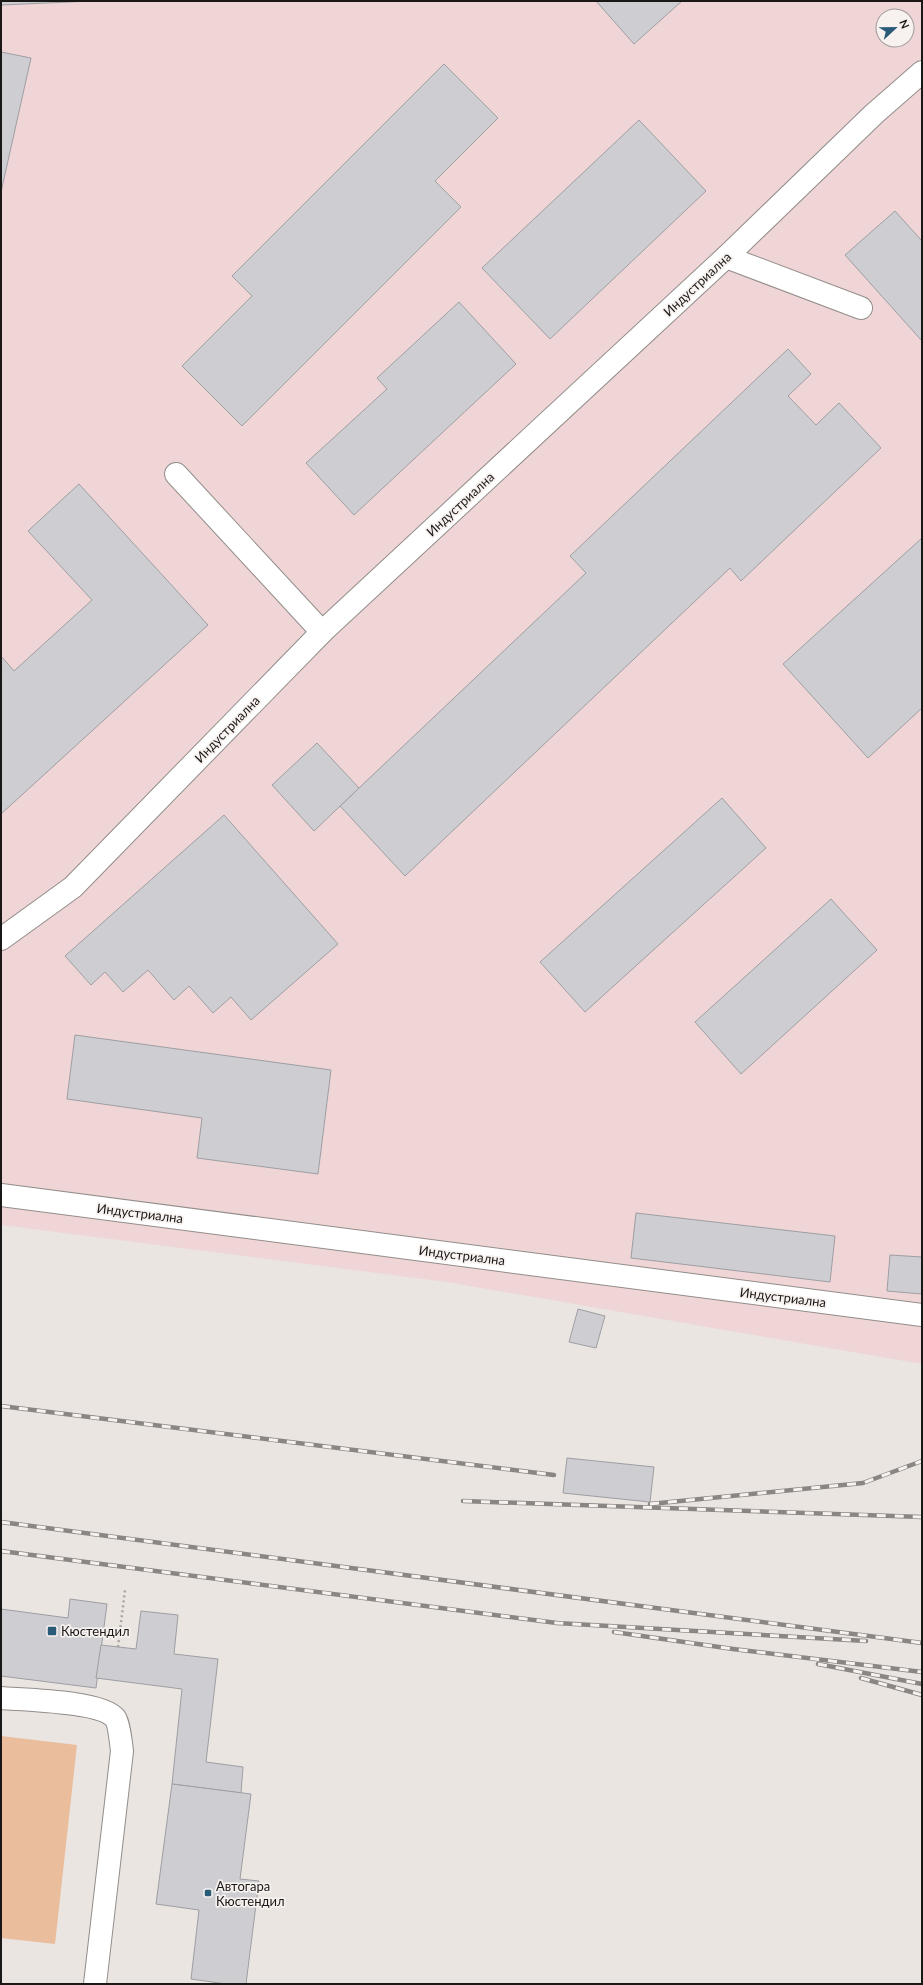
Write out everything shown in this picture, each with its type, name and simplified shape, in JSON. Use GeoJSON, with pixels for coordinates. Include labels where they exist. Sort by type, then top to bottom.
{"type":"FeatureCollection","features":[{"type":"Feature","properties":{"kind":"street","name":"Индустриална"},"geometry":{"type":"LineString","coordinates":[[1,939],[73,887],[322,632],[726,257],[874,114],[922,72]]}},
{"type":"Feature","properties":{"kind":"street"},"geometry":{"type":"LineString","coordinates":[[726,257],[861,308]]}},
{"type":"Feature","properties":{"kind":"street"},"geometry":{"type":"LineString","coordinates":[[176,474],[322,632]]}},
{"type":"Feature","properties":{"kind":"street","name":"Индустриална"},"geometry":{"type":"LineString","coordinates":[[1,1195],[922,1316]]}},
{"type":"Feature","properties":{"kind":"street"},"geometry":{"type":"LineString","coordinates":[[1,1698],[92,1706],[109,1712],[116,1719],[122,1751],[95,1984]]}},
{"type":"Feature","properties":{"kind":"path"},"geometry":{"type":"LineString","coordinates":[[118,1647],[125,1590]]}},
{"type":"Feature","properties":{"kind":"shaded area"},"geometry":{"type":"Polygon","coordinates":[[[1,1],[922,1],[922,1364],[447,1282],[1,1225],[1,1]]]}},
{"type":"Feature","properties":{"kind":"shaded area"},"geometry":{"type":"Polygon","coordinates":[[[1,1736],[77,1745],[55,1944],[1,1938],[1,1736]]]}},
{"type":"Feature","properties":{"kind":"building"},"geometry":{"type":"Polygon","coordinates":[[[1,1],[92,1],[1,5],[1,1]]]}},
{"type":"Feature","properties":{"kind":"building"},"geometry":{"type":"Polygon","coordinates":[[[596,1],[682,1],[634,44],[596,1]]]}},
{"type":"Feature","properties":{"kind":"building"},"geometry":{"type":"Polygon","coordinates":[[[1,52],[31,58],[1,192],[1,52]]]}},
{"type":"Feature","properties":{"kind":"building"},"geometry":{"type":"Polygon","coordinates":[[[444,64],[498,118],[435,181],[461,207],[242,426],[182,366],[252,296],[232,276],[444,64]]]}},
{"type":"Feature","properties":{"kind":"building"},"geometry":{"type":"Polygon","coordinates":[[[639,120],[706,191],[550,339],[482,268],[639,120]]]}},
{"type":"Feature","properties":{"kind":"building"},"geometry":{"type":"Polygon","coordinates":[[[895,211],[922,241],[922,341],[845,255],[895,211]]]}},
{"type":"Feature","properties":{"kind":"building"},"geometry":{"type":"Polygon","coordinates":[[[459,302],[516,364],[354,515],[306,463],[387,389],[377,378],[459,302]]]}},
{"type":"Feature","properties":{"kind":"building"},"geometry":{"type":"Polygon","coordinates":[[[788,349],[811,374],[788,396],[816,425],[839,403],[881,448],[741,581],[730,568],[405,876],[340,806],[586,573],[570,556],[788,349]]]}},
{"type":"Feature","properties":{"kind":"building"},"geometry":{"type":"Polygon","coordinates":[[[79,484],[208,625],[1,814],[1,656],[14,671],[92,600],[28,531],[79,484]]]}},
{"type":"Feature","properties":{"kind":"building"},"geometry":{"type":"Polygon","coordinates":[[[922,538],[922,708],[868,758],[783,664],[922,538]]]}},
{"type":"Feature","properties":{"kind":"building"},"geometry":{"type":"Polygon","coordinates":[[[317,743],[359,788],[314,831],[272,785],[317,743]]]}},
{"type":"Feature","properties":{"kind":"building"},"geometry":{"type":"Polygon","coordinates":[[[722,798],[766,848],[585,1012],[540,962],[722,798]]]}},
{"type":"Feature","properties":{"kind":"building"},"geometry":{"type":"Polygon","coordinates":[[[224,815],[338,944],[251,1020],[231,997],[213,1013],[189,986],[174,1000],[148,970],[123,992],[105,972],[91,985],[65,956],[224,815]]]}},
{"type":"Feature","properties":{"kind":"building"},"geometry":{"type":"Polygon","coordinates":[[[831,899],[877,950],[741,1074],[695,1022],[831,899]]]}},
{"type":"Feature","properties":{"kind":"building"},"geometry":{"type":"Polygon","coordinates":[[[75,1035],[331,1070],[318,1174],[197,1158],[202,1118],[67,1099],[75,1035]]]}},
{"type":"Feature","properties":{"kind":"building"},"geometry":{"type":"Polygon","coordinates":[[[636,1213],[835,1236],[830,1282],[631,1258],[636,1213]]]}},
{"type":"Feature","properties":{"kind":"building"},"geometry":{"type":"Polygon","coordinates":[[[890,1255],[922,1257],[922,1294],[887,1291],[890,1255]]]}},
{"type":"Feature","properties":{"kind":"building"},"geometry":{"type":"Polygon","coordinates":[[[578,1309],[605,1316],[596,1348],[569,1342],[578,1309]]]}},
{"type":"Feature","properties":{"kind":"building"},"geometry":{"type":"Polygon","coordinates":[[[567,1458],[654,1467],[650,1502],[563,1493],[567,1458]]]}},
{"type":"Feature","properties":{"kind":"building","name":"Кюстендил"},"geometry":{"type":"Polygon","coordinates":[[[70,1599],[107,1604],[96,1688],[1,1676],[1,1609],[68,1618],[70,1599]]]}},
{"type":"Feature","properties":{"kind":"building"},"geometry":{"type":"Polygon","coordinates":[[[141,1611],[178,1615],[174,1654],[218,1659],[206,1762],[243,1767],[241,1793],[172,1784],[182,1689],[96,1678],[101,1645],[136,1649],[141,1611]]]}},
{"type":"Feature","properties":{"kind":"building","name":"Автогара Кюстендил"},"geometry":{"type":"Polygon","coordinates":[[[172,1784],[251,1794],[240,1879],[259,1881],[246,1984],[226,1984],[191,1979],[199,1910],[156,1904],[172,1784]]]}},
{"type":"Feature","properties":{"kind":"railway"},"geometry":{"type":"LineString","coordinates":[[1,1406],[554,1475]]}},
{"type":"Feature","properties":{"kind":"railway"},"geometry":{"type":"LineString","coordinates":[[650,1504],[863,1483],[922,1461]]}},
{"type":"Feature","properties":{"kind":"railway"},"geometry":{"type":"LineString","coordinates":[[463,1501],[922,1517]]}},
{"type":"Feature","properties":{"kind":"railway"},"geometry":{"type":"LineString","coordinates":[[1,1522],[922,1643]]}},
{"type":"Feature","properties":{"kind":"railway"},"geometry":{"type":"LineString","coordinates":[[1,1551],[557,1623],[866,1641]]}},
{"type":"Feature","properties":{"kind":"railway"},"geometry":{"type":"LineString","coordinates":[[614,1632],[733,1649],[922,1672]]}},
{"type":"Feature","properties":{"kind":"railway"},"geometry":{"type":"LineString","coordinates":[[818,1664],[922,1684]]}},
{"type":"Feature","properties":{"kind":"railway"},"geometry":{"type":"LineString","coordinates":[[861,1678],[922,1695]]}},
{"type":"Feature","properties":{"kind":"place","name":"Кюстендил"},"geometry":{"type":"Point","coordinates":[52,1631]}},
{"type":"Feature","properties":{"kind":"place","name":"Автогара Кюстендил"},"geometry":{"type":"Point","coordinates":[208,1893]}}]}
